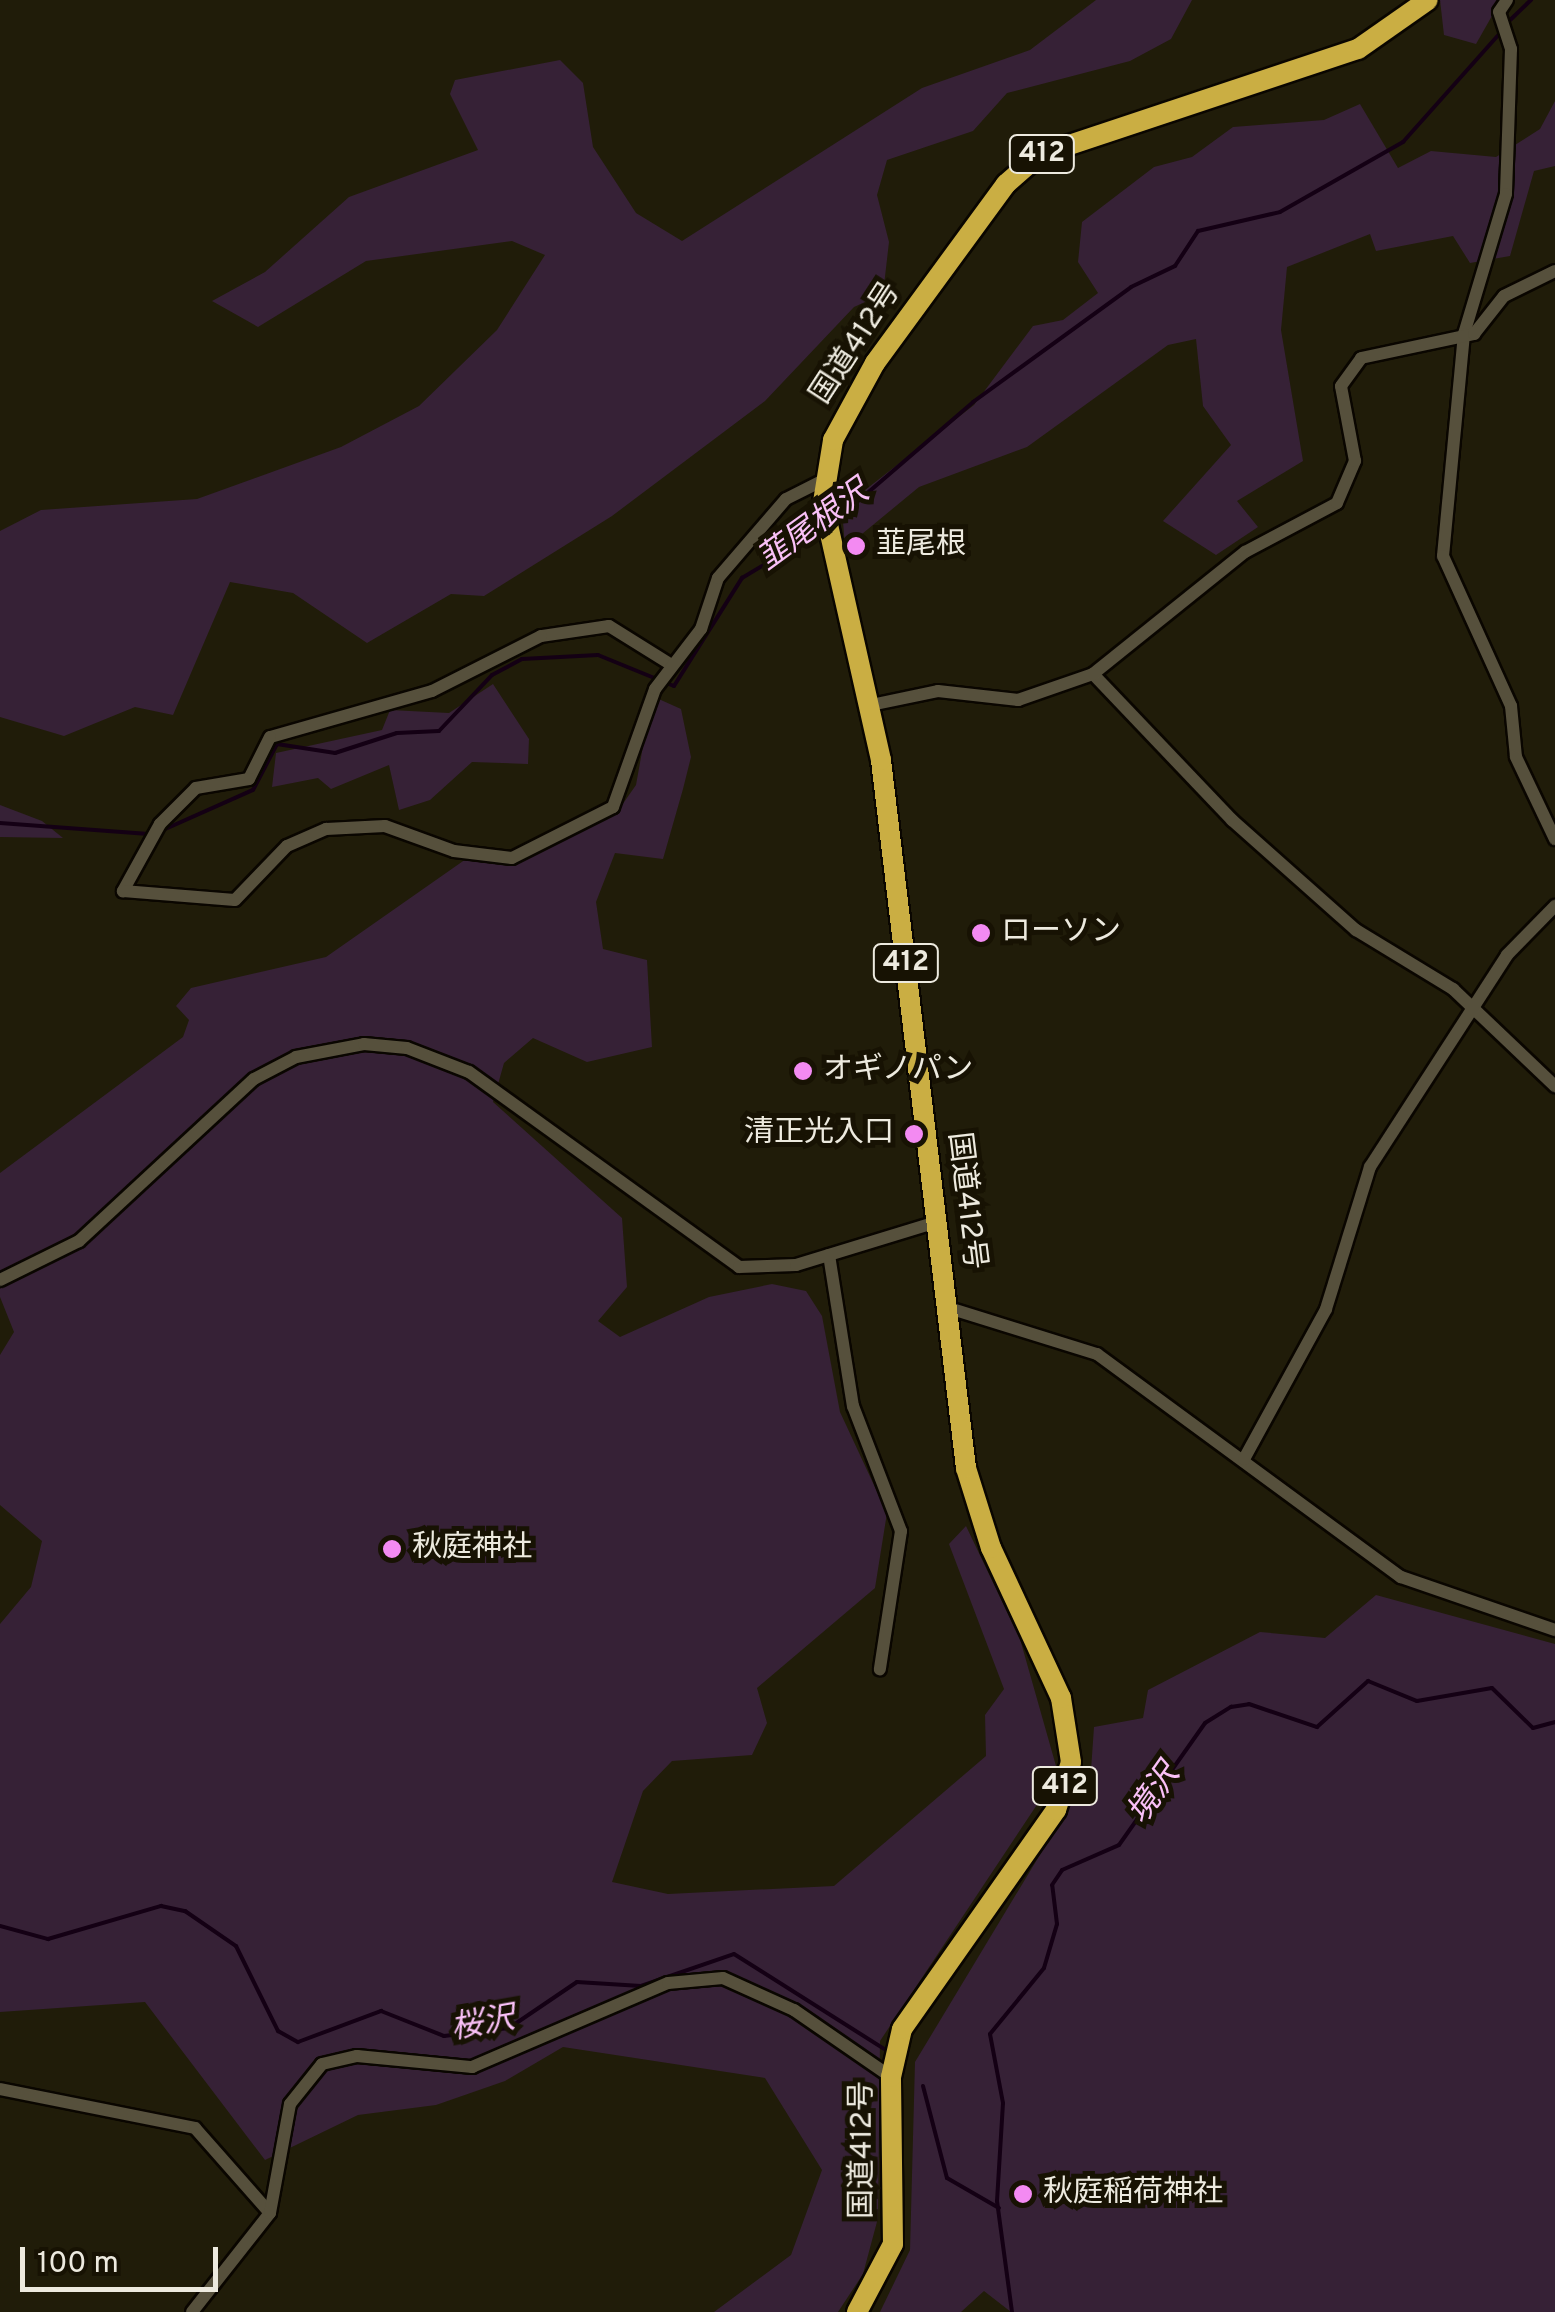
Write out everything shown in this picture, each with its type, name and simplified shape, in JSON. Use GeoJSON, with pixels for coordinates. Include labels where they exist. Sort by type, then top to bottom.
{"type":"FeatureCollection","features":[{"type":"Feature","properties":{"kind":"highway","name":"国道412号"},"geometry":{"type":"LineString","coordinates":[[857,2312],[893,2244],[891,2077],[902,2029],[1056,1810],[1071,1762],[1061,1698],[976,1508],[871,704],[823,502],[833,440],[874,363],[1006,184],[1039,155],[1358,49],[1428,0]]}},
{"type":"Feature","properties":{"kind":"street"},"geometry":{"type":"LineString","coordinates":[[1507,0],[1499,18],[1509,41],[1506,194],[1464,334],[1445,567],[1511,706],[1516,756],[1555,839]]}},
{"type":"Feature","properties":{"kind":"street"},"geometry":{"type":"LineString","coordinates":[[871,704],[938,692],[1018,700],[1093,674],[1244,552],[1337,504],[1354,460],[1341,386],[1361,358],[1464,334],[1504,296],[1555,271]]}},
{"type":"Feature","properties":{"kind":"street"},"geometry":{"type":"LineString","coordinates":[[670,664],[609,626],[541,636],[432,691],[270,737],[249,779],[196,788],[160,824],[144,845],[123,892],[211,903],[235,900],[287,846],[326,829],[385,826],[454,851],[512,858],[613,806],[655,689],[670,664],[759,527],[786,498],[824,480]]}},
{"type":"Feature","properties":{"kind":"street"},"geometry":{"type":"LineString","coordinates":[[1093,674],[1232,820],[1356,930],[1477,1008],[1555,1086]]}},
{"type":"Feature","properties":{"kind":"street"},"geometry":{"type":"LineString","coordinates":[[1244,1459],[1326,1309],[1364,1178],[1477,1008],[1507,955],[1555,906]]}},
{"type":"Feature","properties":{"kind":"street"},"geometry":{"type":"LineString","coordinates":[[0,1280],[78,1240],[254,1079],[308,1054],[364,1044],[407,1048],[470,1072],[739,1267],[829,1255],[937,1222]]}},
{"type":"Feature","properties":{"kind":"street"},"geometry":{"type":"LineString","coordinates":[[829,1255],[853,1406],[901,1531],[880,1668]]}},
{"type":"Feature","properties":{"kind":"street"},"geometry":{"type":"LineString","coordinates":[[948,1308],[1097,1354],[1402,1577],[1555,1630]]}},
{"type":"Feature","properties":{"kind":"street"},"geometry":{"type":"LineString","coordinates":[[192,2312],[270,2213],[290,2104],[322,2064],[356,2056],[472,2067],[668,1983],[744,1983],[891,2077]]}},
{"type":"Feature","properties":{"kind":"street"},"geometry":{"type":"LineString","coordinates":[[0,2089],[195,2128],[270,2213]]}},
{"type":"Feature","properties":{"kind":"shaded area"},"geometry":{"type":"Polygon","coordinates":[[[1096,0],[1192,0],[1171,39],[1130,61],[1007,93],[973,131],[887,160],[877,195],[889,242],[883,294],[854,307],[765,401],[612,516],[484,596],[451,594],[367,643],[293,593],[230,582],[173,715],[135,707],[64,736],[0,717],[0,531],[41,510],[197,499],[341,447],[419,406],[497,330],[545,255],[512,241],[366,261],[258,327],[212,301],[265,272],[349,197],[478,150],[450,94],[455,80],[560,60],[583,83],[593,147],[636,213],[682,241],[922,88],[1030,50],[1096,0]]]}},
{"type":"Feature","properties":{"kind":"shaded area"},"geometry":{"type":"Polygon","coordinates":[[[1440,0],[1501,0],[1476,44],[1444,35],[1440,0]]]}},
{"type":"Feature","properties":{"kind":"shaded area"},"geometry":{"type":"Polygon","coordinates":[[[1555,101],[1555,166],[1534,171],[1510,256],[1470,263],[1453,236],[1376,251],[1370,234],[1287,267],[1281,330],[1303,461],[1237,501],[1258,527],[1216,555],[1163,521],[1231,445],[1203,406],[1196,339],[1168,345],[1027,447],[919,487],[845,548],[842,508],[974,405],[1033,326],[1063,320],[1098,293],[1078,262],[1082,222],[1154,167],[1192,157],[1233,127],[1324,120],[1360,104],[1398,168],[1431,151],[1496,157],[1540,129],[1555,101]]]}},
{"type":"Feature","properties":{"kind":"shaded area"},"geometry":{"type":"Polygon","coordinates":[[[493,684],[529,739],[528,764],[472,762],[430,800],[399,810],[389,765],[331,789],[318,778],[272,787],[276,753],[382,730],[390,710],[449,713],[493,684]]]}},
{"type":"Feature","properties":{"kind":"shaded area"},"geometry":{"type":"Polygon","coordinates":[[[652,696],[681,709],[691,757],[683,789],[663,859],[615,853],[596,902],[603,949],[647,960],[652,1047],[587,1062],[533,1038],[504,1063],[493,1102],[622,1218],[627,1287],[598,1321],[620,1337],[709,1297],[772,1284],[806,1291],[822,1316],[840,1412],[887,1513],[875,1588],[757,1688],[767,1723],[752,1755],[672,1761],[643,1791],[612,1882],[668,1894],[834,1886],[986,1756],[985,1715],[1004,1689],[949,1544],[966,1526],[1020,1639],[1058,1773],[880,2041],[878,2218],[863,2274],[838,2312],[714,2312],[791,2255],[822,2170],[765,2078],[563,2047],[505,2081],[436,2105],[358,2115],[265,2160],[145,2002],[0,2012],[0,1624],[31,1587],[42,1541],[0,1505],[0,1355],[14,1332],[0,1297],[0,1173],[183,1037],[189,1020],[176,1006],[191,988],[326,957],[466,859],[514,862],[542,840],[615,815],[636,785],[652,696]]]}},
{"type":"Feature","properties":{"kind":"shaded area"},"geometry":{"type":"Polygon","coordinates":[[[0,805],[42,821],[63,838],[0,837],[0,805]]]}},
{"type":"Feature","properties":{"kind":"shaded area"},"geometry":{"type":"Polygon","coordinates":[[[1376,1595],[1555,1644],[1555,2312],[1011,2312],[984,2291],[961,2312],[880,2312],[910,2250],[915,2062],[1091,1770],[1094,1727],[1143,1718],[1148,1690],[1260,1632],[1325,1638],[1376,1595]]]}},
{"type":"Feature","properties":{"kind":"waterway","name":"韮尾根沢"},"geometry":{"type":"LineString","coordinates":[[1506,24],[1531,0]]}},
{"type":"Feature","properties":{"kind":"waterway","name":"韮尾根沢"},"geometry":{"type":"LineString","coordinates":[[836,520],[973,402],[1131,287],[1175,266],[1198,231],[1280,212],[1403,142],[1501,32]]}},
{"type":"Feature","properties":{"kind":"waterway","name":"韮尾根沢"},"geometry":{"type":"LineString","coordinates":[[163,830],[253,790],[277,744],[335,753],[397,733],[439,731],[492,675],[522,659],[598,655],[674,686],[742,578],[820,531]]}},
{"type":"Feature","properties":{"kind":"waterway","name":"韮尾根沢"},"geometry":{"type":"LineString","coordinates":[[0,823],[149,834]]}},
{"type":"Feature","properties":{"kind":"waterway","name":"境沢"},"geometry":{"type":"LineString","coordinates":[[1012,2312],[997,2201],[1003,2103],[990,2034],[1044,1968],[1057,1924],[1052,1885],[1062,1870],[1119,1845],[1205,1723],[1231,1707],[1249,1704],[1317,1727],[1368,1681],[1417,1701],[1492,1688],[1533,1728],[1555,1722]]}},
{"type":"Feature","properties":{"kind":"waterway","name":"桜沢"},"geometry":{"type":"LineString","coordinates":[[0,1926],[48,1939],[161,1906],[185,1911],[236,1946],[278,2031],[298,2042],[381,2011],[444,2036],[509,2028],[577,1982],[641,1986],[734,1954],[884,2049]]}},
{"type":"Feature","properties":{"kind":"waterway","name":"桜沢"},"geometry":{"type":"LineString","coordinates":[[923,2086],[947,2178],[999,2208]]}},
{"type":"Feature","properties":{"kind":"place","name":"韮尾根"},"geometry":{"type":"Point","coordinates":[856,546]}},
{"type":"Feature","properties":{"kind":"place","name":"ローソン"},"geometry":{"type":"Point","coordinates":[981,933]}},
{"type":"Feature","properties":{"kind":"place","name":"オギノパン"},"geometry":{"type":"Point","coordinates":[803,1071]}},
{"type":"Feature","properties":{"kind":"place","name":"清正光入口"},"geometry":{"type":"Point","coordinates":[914,1134]}},
{"type":"Feature","properties":{"kind":"place","name":"秋庭神社"},"geometry":{"type":"Point","coordinates":[392,1549]}},
{"type":"Feature","properties":{"kind":"place","name":"秋庭稲荷神社"},"geometry":{"type":"Point","coordinates":[1023,2194]}}]}
